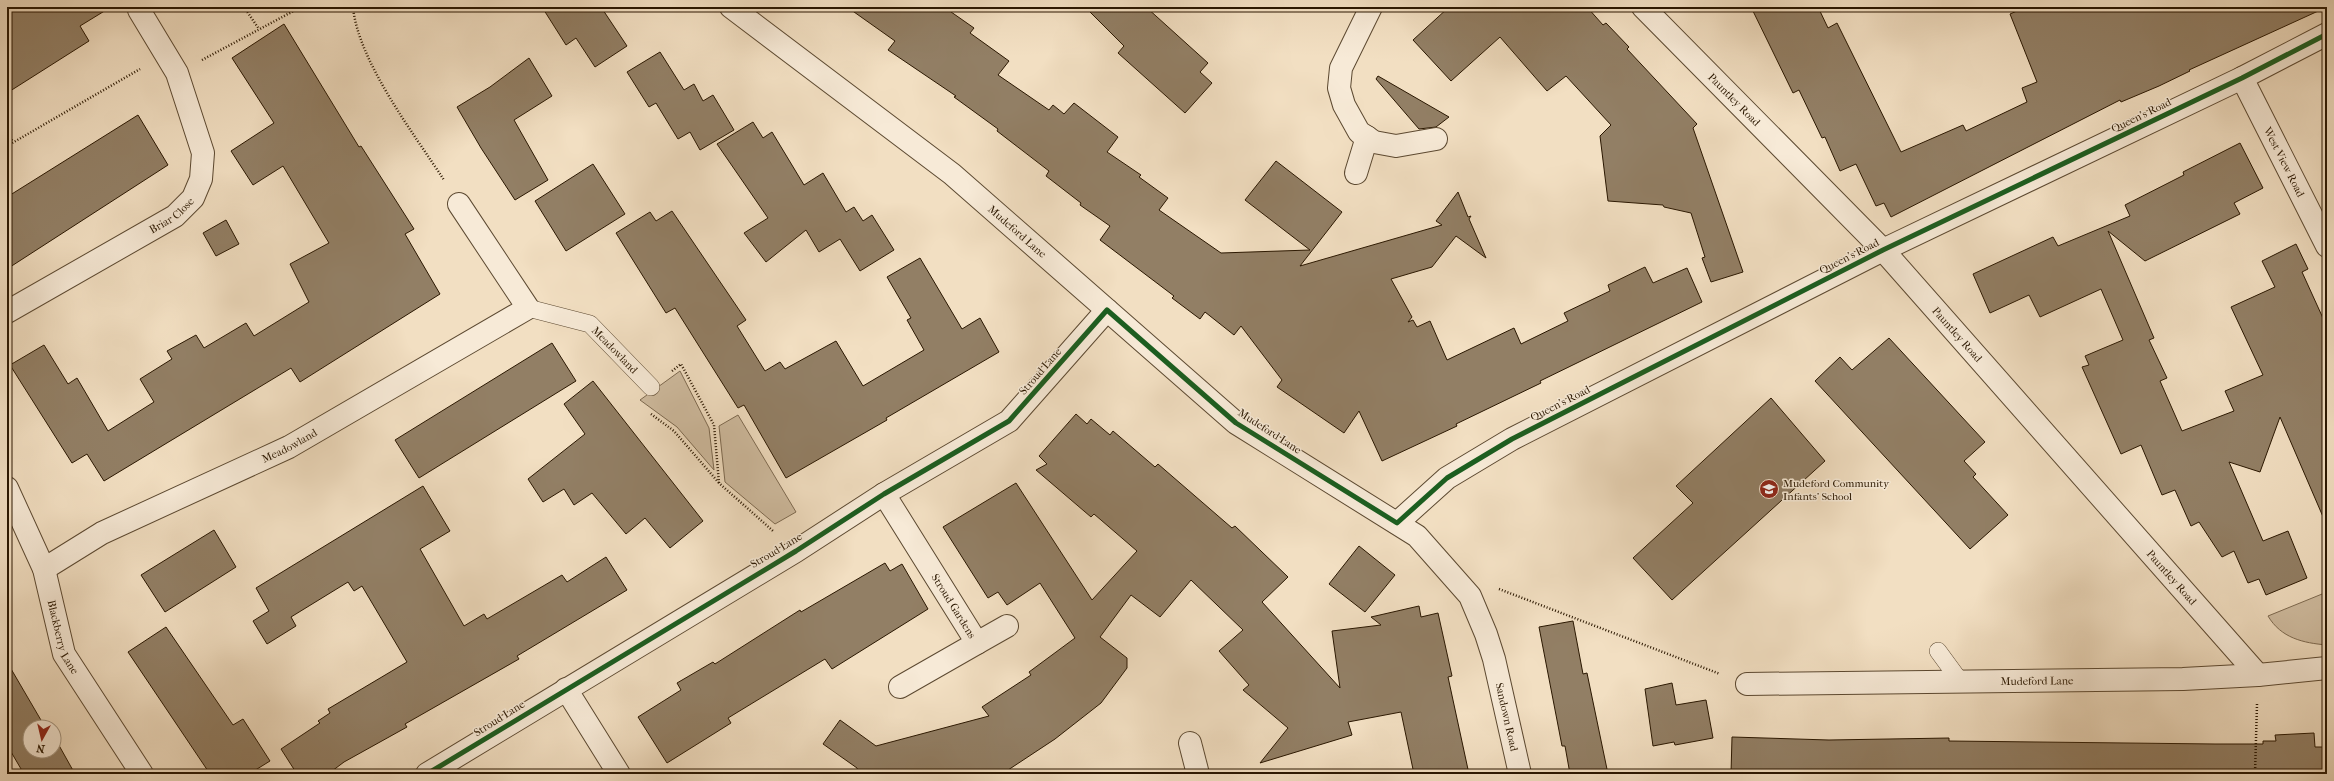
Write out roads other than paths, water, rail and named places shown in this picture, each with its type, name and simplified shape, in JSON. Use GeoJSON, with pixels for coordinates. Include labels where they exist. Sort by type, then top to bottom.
{"type":"FeatureCollection","features":[{"type":"Feature","properties":{"kind":"street","name":"Briar Close"},"geometry":{"type":"LineString","coordinates":[[7,312],[175,216],[193,198],[201,179],[203,153],[177,73],[138,10],[143,7]]}},
{"type":"Feature","properties":{"kind":"street","name":"Mudeford Lane"},"geometry":{"type":"LineString","coordinates":[[731,7],[952,174],[1236,422],[1418,536],[1470,596],[1486,634],[1494,659]]}},
{"type":"Feature","properties":{"kind":"street"},"geometry":{"type":"LineString","coordinates":[[1371,7],[1341,68],[1339,88],[1344,105],[1359,132],[1374,142],[1396,146],[1436,139]]}},
{"type":"Feature","properties":{"kind":"street","name":"Pauntley Road"},"geometry":{"type":"LineString","coordinates":[[1642,7],[1883,250],[2258,675]]}},
{"type":"Feature","properties":{"kind":"street","name":"Queen's Road"},"geometry":{"type":"LineString","coordinates":[[1397,523],[1447,478],[1512,439],[1883,250],[2242,78],[2327,34]]}},
{"type":"Feature","properties":{"kind":"street","name":"West View Road"},"geometry":{"type":"LineString","coordinates":[[2242,78],[2327,246]]}},
{"type":"Feature","properties":{"kind":"street"},"geometry":{"type":"LineString","coordinates":[[1356,173],[1367,137]]}},
{"type":"Feature","properties":{"kind":"street"},"geometry":{"type":"LineString","coordinates":[[459,204],[528,308]]}},
{"type":"Feature","properties":{"kind":"street","name":"Meadowland"},"geometry":{"type":"LineString","coordinates":[[44,569],[102,533],[289,447],[528,308]]}},
{"type":"Feature","properties":{"kind":"street","name":"Stroud Lane"},"geometry":{"type":"LineString","coordinates":[[427,774],[796,551],[884,494],[1009,421],[1107,310]]}},
{"type":"Feature","properties":{"kind":"street","name":"Blackberry Lane"},"geometry":{"type":"LineString","coordinates":[[7,488],[44,569],[64,654],[142,774]]}},
{"type":"Feature","properties":{"kind":"street","name":"Stroud Gardens"},"geometry":{"type":"LineString","coordinates":[[884,494],[977,643],[900,687]]}},
{"type":"Feature","properties":{"kind":"street"},"geometry":{"type":"LineString","coordinates":[[977,643],[1007,626]]}},
{"type":"Feature","properties":{"kind":"street","name":"Sandown Road"},"geometry":{"type":"LineString","coordinates":[[1494,659],[1520,774]]}},
{"type":"Feature","properties":{"kind":"street","name":"Mudeford Lane"},"geometry":{"type":"LineString","coordinates":[[1747,684],[2183,679],[2258,675],[2327,668]]}},
{"type":"Feature","properties":{"kind":"street"},"geometry":{"type":"LineString","coordinates":[[566,689],[619,774]]}},
{"type":"Feature","properties":{"kind":"street"},"geometry":{"type":"LineString","coordinates":[[1190,743],[1198,774]]}},
{"type":"Feature","properties":{"kind":"lane","name":"Meadowland"},"geometry":{"type":"LineString","coordinates":[[528,308],[590,324],[651,387]]}},
{"type":"Feature","properties":{"kind":"lane"},"geometry":{"type":"LineString","coordinates":[[1938,651],[1960,681]]}},
{"type":"Feature","properties":{"kind":"place","name":"Mudeford Community Infants' School"},"geometry":{"type":"Point","coordinates":[1769,489]}}]}
